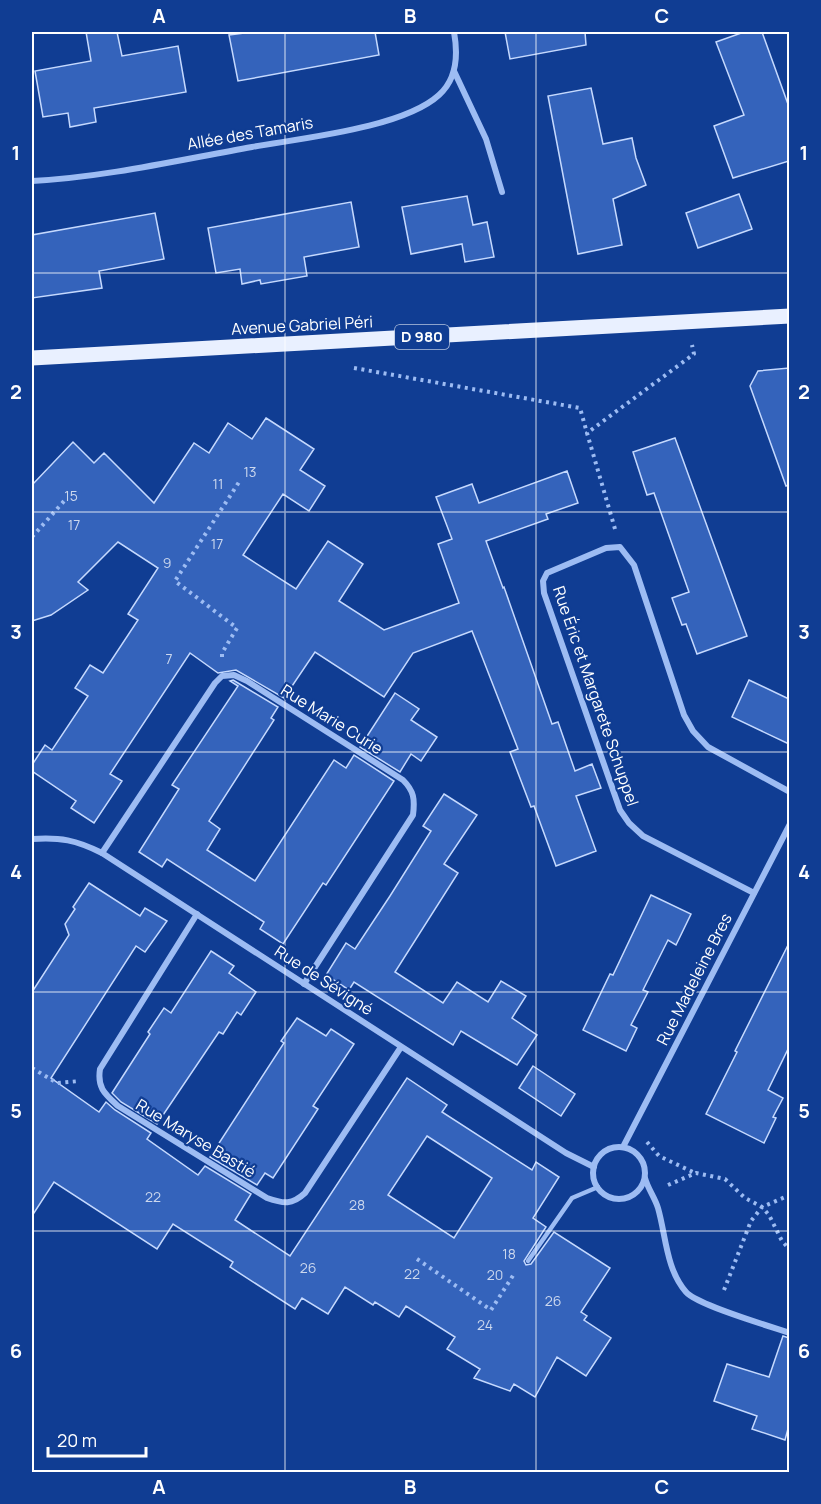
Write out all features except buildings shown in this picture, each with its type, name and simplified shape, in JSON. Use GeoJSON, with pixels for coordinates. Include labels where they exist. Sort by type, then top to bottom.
{"type":"FeatureCollection","features":[{"type":"Feature","properties":{"kind":"main road","name":"Avenue Gabriel Péri"},"geometry":{"type":"LineString","coordinates":[[32,358],[789,316]]}},
{"type":"Feature","properties":{"kind":"street","name":"Allée des Tamaris"},"geometry":{"type":"LineString","coordinates":[[32,181],[131,169],[376,124],[418,109],[437,97],[448,86],[454,71],[457,48],[454,32]]}},
{"type":"Feature","properties":{"kind":"street","name":"Allée des Tamaris"},"geometry":{"type":"LineString","coordinates":[[454,71],[486,139],[502,192]]}},
{"type":"Feature","properties":{"kind":"street"},"geometry":{"type":"LineString","coordinates":[[620,547],[634,565],[684,715],[693,731],[708,747],[789,792]]}},
{"type":"Feature","properties":{"kind":"street","name":"Rue Éric et Margarete Schuppel"},"geometry":{"type":"LineString","coordinates":[[620,547],[606,548],[547,573],[543,581],[544,593],[620,810],[629,823],[643,836],[754,893]]}},
{"type":"Feature","properties":{"kind":"street","name":"Rue Marie Curie"},"geometry":{"type":"LineString","coordinates":[[222,676],[234,675],[247,681],[403,780],[412,789],[415,802],[413,814],[304,984]]}},
{"type":"Feature","properties":{"kind":"street"},"geometry":{"type":"LineString","coordinates":[[102,853],[208,693],[222,676]]}},
{"type":"Feature","properties":{"kind":"street","name":"Rue Madeleine Bres"},"geometry":{"type":"LineString","coordinates":[[623,1147],[789,824]]}},
{"type":"Feature","properties":{"kind":"street","name":"Rue de Sévigné"},"geometry":{"type":"LineString","coordinates":[[32,839],[64,838],[83,843],[102,853],[566,1153],[594,1167]]}},
{"type":"Feature","properties":{"kind":"street"},"geometry":{"type":"LineString","coordinates":[[98,1080],[100,1069],[197,914]]}},
{"type":"Feature","properties":{"kind":"street","name":"Rue Maryse Bastié"},"geometry":{"type":"LineString","coordinates":[[98,1080],[104,1092],[118,1106],[267,1198],[282,1203],[295,1202],[305,1193],[401,1047]]}},
{"type":"Feature","properties":{"kind":"street"},"geometry":{"type":"LineString","coordinates":[[645,1178],[637,1191],[624,1198],[610,1196],[598,1187],[594,1167],[602,1153],[616,1147],[630,1149],[641,1158],[645,1178],[658,1206],[666,1250],[675,1276],[687,1293],[716,1307],[789,1333]]}},
{"type":"Feature","properties":{"kind":"lane"},"geometry":{"type":"LineString","coordinates":[[528,1261],[572,1198],[598,1187]]}},
{"type":"Feature","properties":{"kind":"path"},"geometry":{"type":"LineString","coordinates":[[587,433],[694,354],[687,323]]}},
{"type":"Feature","properties":{"kind":"path"},"geometry":{"type":"LineString","coordinates":[[354,368],[580,408],[620,547]]}},
{"type":"Feature","properties":{"kind":"path"},"geometry":{"type":"LineString","coordinates":[[222,676],[222,653],[237,628],[174,581],[241,479]]}},
{"type":"Feature","properties":{"kind":"path"},"geometry":{"type":"LineString","coordinates":[[32,537],[65,500]]}},
{"type":"Feature","properties":{"kind":"path"},"geometry":{"type":"LineString","coordinates":[[32,1068],[57,1083],[98,1080]]}},
{"type":"Feature","properties":{"kind":"path"},"geometry":{"type":"LineString","coordinates":[[633,1125],[659,1156],[696,1173],[725,1179],[745,1198],[762,1207],[789,1250]]}},
{"type":"Feature","properties":{"kind":"path"},"geometry":{"type":"LineString","coordinates":[[651,1193],[696,1173]]}},
{"type":"Feature","properties":{"kind":"path"},"geometry":{"type":"LineString","coordinates":[[716,1307],[751,1221],[762,1207],[789,1195]]}},
{"type":"Feature","properties":{"kind":"path"},"geometry":{"type":"LineString","coordinates":[[417,1259],[491,1310],[518,1269],[528,1261]]}}]}
